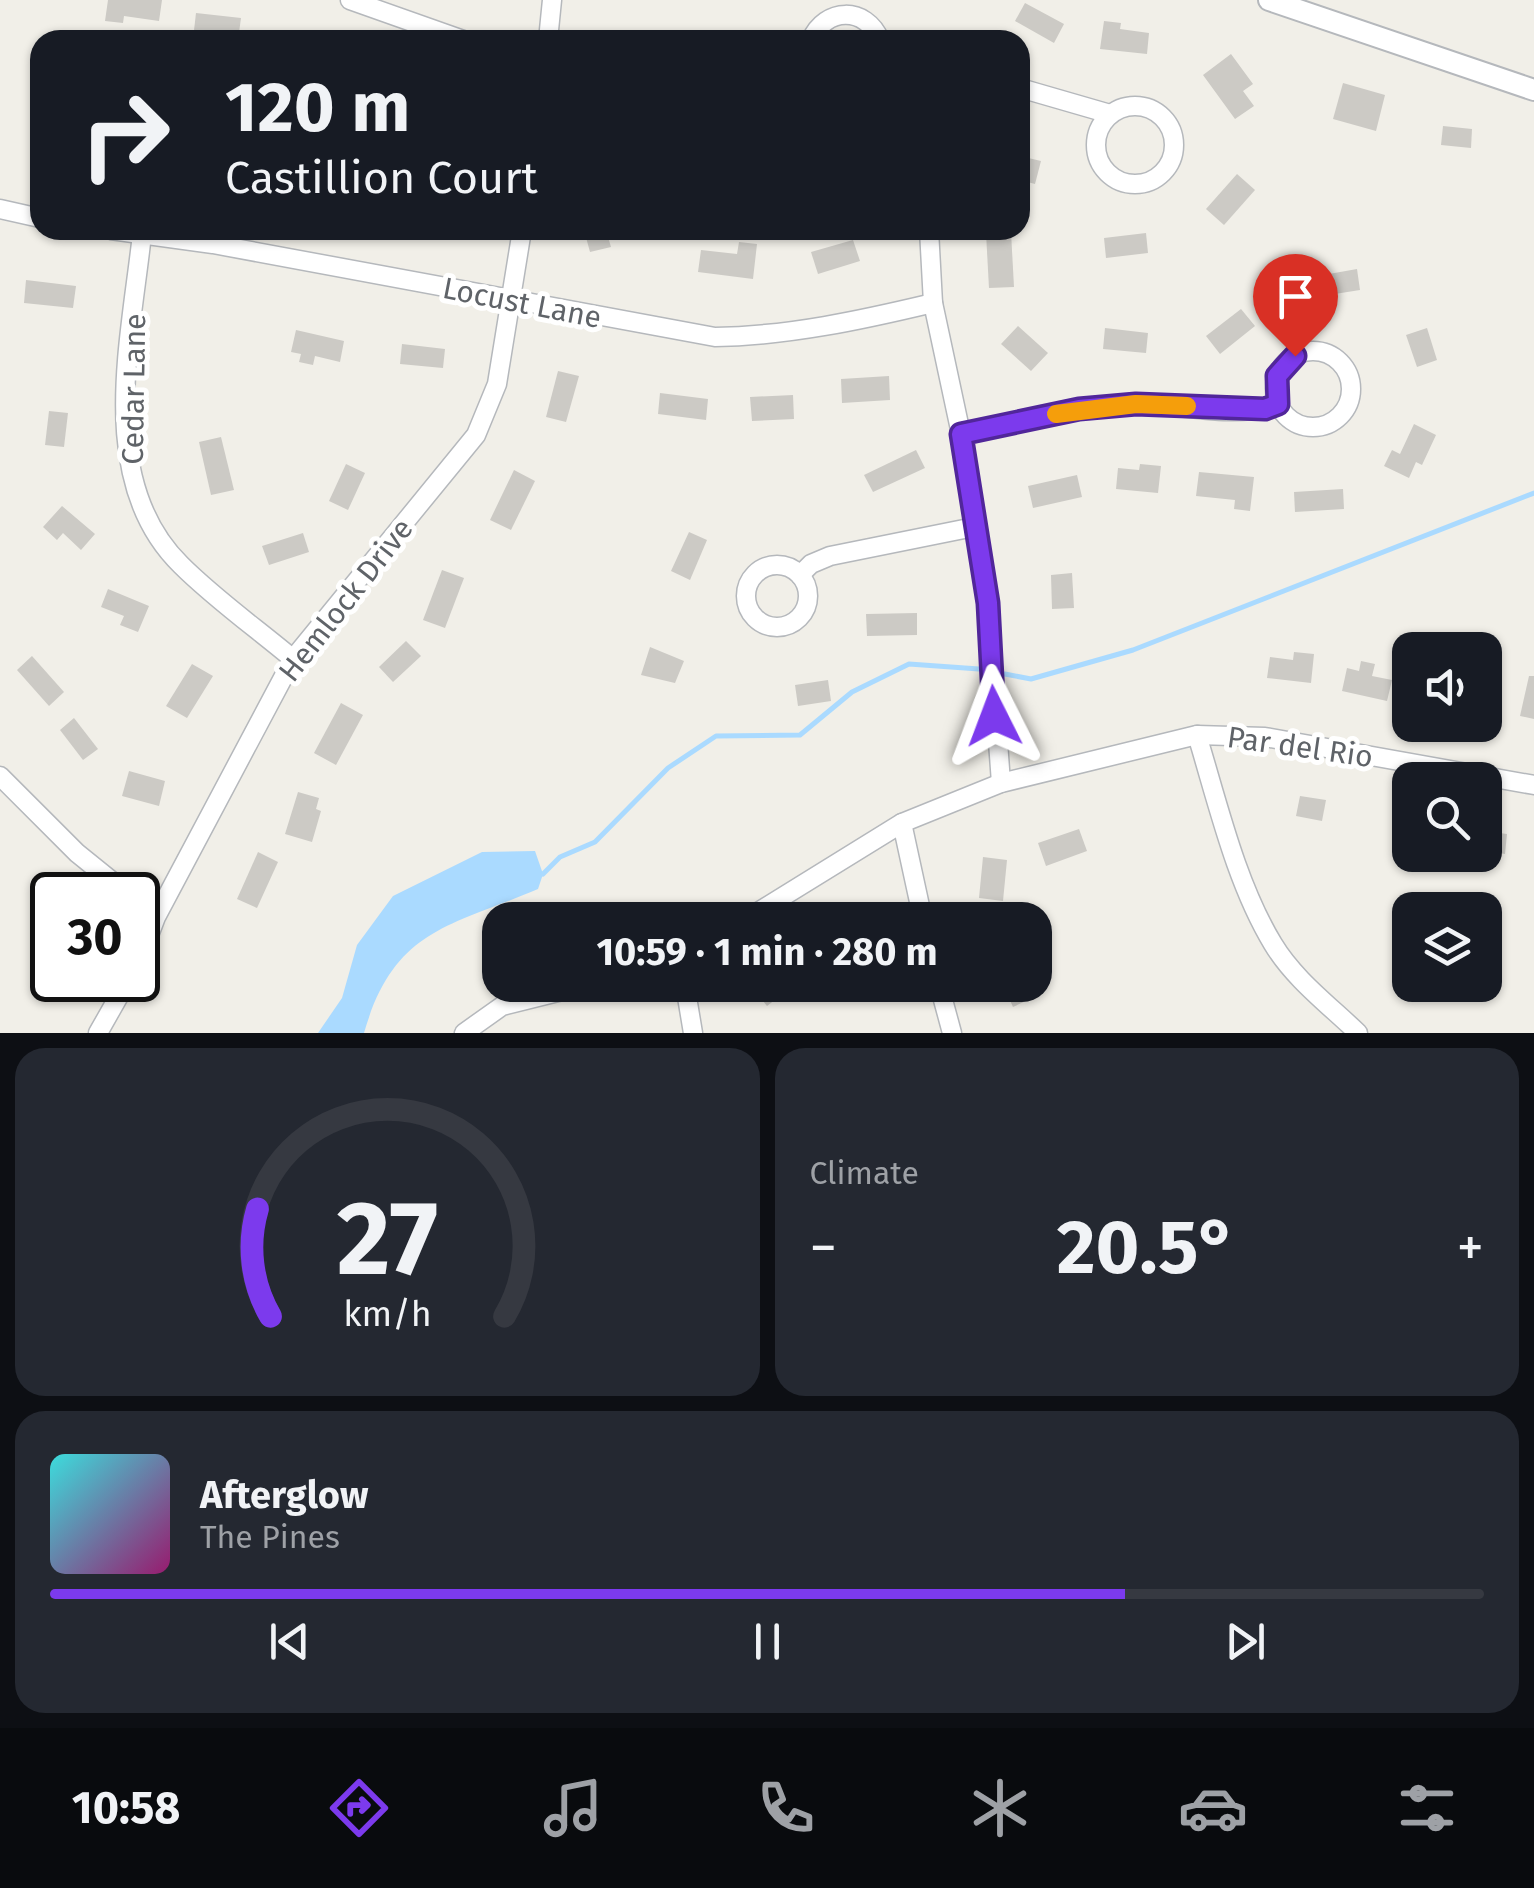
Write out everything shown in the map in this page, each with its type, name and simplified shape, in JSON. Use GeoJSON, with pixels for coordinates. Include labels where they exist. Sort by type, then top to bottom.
{"type":"FeatureCollection","features":[{"type":"Feature","properties":{"kind":"street"},"geometry":{"type":"LineString","coordinates":[[350,0],[436,30]]}},
{"type":"Feature","properties":{"kind":"street"},"geometry":{"type":"LineString","coordinates":[[549,30],[552,0]]}},
{"type":"Feature","properties":{"kind":"street"},"geometry":{"type":"LineString","coordinates":[[1269,0],[1534,90]]}},
{"type":"Feature","properties":{"kind":"street"},"geometry":{"type":"LineString","coordinates":[[816,30],[821,23],[847,14],[875,30]]}},
{"type":"Feature","properties":{"kind":"street"},"geometry":{"type":"LineString","coordinates":[[1030,91],[1110,114],[1127,107],[1146,108],[1168,124],[1174,152],[1160,176],[1133,184],[1107,174],[1096,148],[1099,130],[1110,114]]}},
{"type":"Feature","properties":{"kind":"street"},"geometry":{"type":"LineString","coordinates":[[0,209],[30,216]]}},
{"type":"Feature","properties":{"kind":"street","name":"Cedar Lane"},"geometry":{"type":"LineString","coordinates":[[141,240],[128,379],[131,477],[162,541],[179,564],[293,659]]}},
{"type":"Feature","properties":{"kind":"street","name":"Locust Lane"},"geometry":{"type":"LineString","coordinates":[[176,240],[715,337],[837,323],[933,303]]}},
{"type":"Feature","properties":{"kind":"street","name":"Hemlock Drive"},"geometry":{"type":"LineString","coordinates":[[160,909],[293,659],[476,435],[497,384],[521,240]]}},
{"type":"Feature","properties":{"kind":"street"},"geometry":{"type":"LineString","coordinates":[[930,240],[933,303],[961,434],[988,603],[1001,783]]}},
{"type":"Feature","properties":{"kind":"street"},"geometry":{"type":"LineString","coordinates":[[1322,352],[1339,362],[1348,376],[1350,394],[1344,410],[1322,426],[1296,423],[1278,404],[1277,376],[1295,356],[1322,352]]}},
{"type":"Feature","properties":{"kind":"street"},"geometry":{"type":"LineString","coordinates":[[961,434],[1079,409],[1136,404],[1257,410],[1278,404]]}},
{"type":"Feature","properties":{"kind":"street"},"geometry":{"type":"LineString","coordinates":[[800,575],[811,564],[830,556],[974,527]]}},
{"type":"Feature","properties":{"kind":"street"},"geometry":{"type":"LineString","coordinates":[[1197,735],[1256,913],[1295,973],[1358,1033]]}},
{"type":"Feature","properties":{"kind":"street","name":"Par del Rio"},"geometry":{"type":"LineString","coordinates":[[774,902],[902,824],[1001,783],[1197,735],[1265,737],[1534,786]]}},
{"type":"Feature","properties":{"kind":"street"},"geometry":{"type":"LineString","coordinates":[[0,776],[101,872]]}},
{"type":"Feature","properties":{"kind":"street"},"geometry":{"type":"LineString","coordinates":[[902,824],[919,902]]}},
{"type":"Feature","properties":{"kind":"street"},"geometry":{"type":"LineString","coordinates":[[98,1033],[116,1002]]}},
{"type":"Feature","properties":{"kind":"street"},"geometry":{"type":"LineString","coordinates":[[464,1033],[502,1006],[518,1002]]}},
{"type":"Feature","properties":{"kind":"street"},"geometry":{"type":"LineString","coordinates":[[688,1002],[693,1033]]}},
{"type":"Feature","properties":{"kind":"street"},"geometry":{"type":"LineString","coordinates":[[944,1002],[952,1033]]}},
{"type":"Feature","properties":{"kind":"water"},"geometry":{"type":"Polygon","coordinates":[[[535,851],[543,874],[538,889],[506,902],[482,902],[482,912],[429,936],[409,952],[391,972],[376,999],[364,1033],[318,1033],[342,998],[357,945],[393,896],[482,852],[535,851]]]}},
{"type":"Feature","properties":{"kind":"building"},"geometry":{"type":"Polygon","coordinates":[[[108,0],[162,0],[159,21],[124,16],[123,23],[105,21],[108,0]]]}},
{"type":"Feature","properties":{"kind":"building"},"geometry":{"type":"Polygon","coordinates":[[[1025,3],[1064,24],[1054,43],[1015,21],[1025,3]]]}},
{"type":"Feature","properties":{"kind":"building"},"geometry":{"type":"Polygon","coordinates":[[[196,13],[241,18],[239,30],[194,30],[196,13]]]}},
{"type":"Feature","properties":{"kind":"building"},"geometry":{"type":"Polygon","coordinates":[[[1104,21],[1121,23],[1120,29],[1149,33],[1147,54],[1100,49],[1104,21]]]}},
{"type":"Feature","properties":{"kind":"building"},"geometry":{"type":"Polygon","coordinates":[[[1231,54],[1253,84],[1243,91],[1254,106],[1235,119],[1203,75],[1231,54]]]}},
{"type":"Feature","properties":{"kind":"building"},"geometry":{"type":"Polygon","coordinates":[[[1343,83],[1385,95],[1376,131],[1333,119],[1343,83]]]}},
{"type":"Feature","properties":{"kind":"building"},"geometry":{"type":"Polygon","coordinates":[[[1443,126],[1472,129],[1471,148],[1441,145],[1443,126]]]}},
{"type":"Feature","properties":{"kind":"building"},"geometry":{"type":"Polygon","coordinates":[[[1030,158],[1041,161],[1035,184],[1030,183],[1030,158]]]}},
{"type":"Feature","properties":{"kind":"building"},"geometry":{"type":"Polygon","coordinates":[[[1237,174],[1255,190],[1224,225],[1206,209],[1237,174]]]}},
{"type":"Feature","properties":{"kind":"building"},"geometry":{"type":"Polygon","coordinates":[[[1146,233],[1148,253],[1106,258],[1104,238],[1146,233]]]}},
{"type":"Feature","properties":{"kind":"building"},"geometry":{"type":"Polygon","coordinates":[[[587,240],[609,240],[611,247],[590,252],[587,240]]]}},
{"type":"Feature","properties":{"kind":"building"},"geometry":{"type":"Polygon","coordinates":[[[853,240],[860,261],[818,274],[811,252],[853,240]]]}},
{"type":"Feature","properties":{"kind":"building"},"geometry":{"type":"Polygon","coordinates":[[[986,240],[1011,240],[1014,287],[989,288],[986,240]]]}},
{"type":"Feature","properties":{"kind":"building"},"geometry":{"type":"Polygon","coordinates":[[[739,242],[757,244],[753,279],[698,272],[701,250],[737,254],[739,242]]]}},
{"type":"Feature","properties":{"kind":"building"},"geometry":{"type":"Polygon","coordinates":[[[1357,269],[1360,290],[1316,297],[1312,277],[1357,269]]]}},
{"type":"Feature","properties":{"kind":"building"},"geometry":{"type":"Polygon","coordinates":[[[26,280],[76,286],[73,308],[24,303],[26,280]]]}},
{"type":"Feature","properties":{"kind":"building"},"geometry":{"type":"Polygon","coordinates":[[[1241,309],[1255,326],[1220,354],[1206,336],[1241,309]]]}},
{"type":"Feature","properties":{"kind":"building"},"geometry":{"type":"Polygon","coordinates":[[[1018,326],[1048,353],[1031,371],[1001,344],[1018,326]]]}},
{"type":"Feature","properties":{"kind":"building"},"geometry":{"type":"Polygon","coordinates":[[[1105,328],[1148,333],[1146,353],[1103,349],[1105,328]]]}},
{"type":"Feature","properties":{"kind":"building"},"geometry":{"type":"Polygon","coordinates":[[[1427,328],[1437,360],[1417,367],[1406,335],[1427,328]]]}},
{"type":"Feature","properties":{"kind":"building"},"geometry":{"type":"Polygon","coordinates":[[[296,330],[344,341],[340,362],[315,356],[313,365],[299,362],[301,354],[291,352],[296,330]]]}},
{"type":"Feature","properties":{"kind":"building"},"geometry":{"type":"Polygon","coordinates":[[[402,344],[445,349],[443,368],[400,364],[402,344]]]}},
{"type":"Feature","properties":{"kind":"building"},"geometry":{"type":"Polygon","coordinates":[[[558,371],[579,376],[566,422],[546,417],[558,371]]]}},
{"type":"Feature","properties":{"kind":"building"},"geometry":{"type":"Polygon","coordinates":[[[889,376],[890,400],[842,403],[841,379],[889,376]]]}},
{"type":"Feature","properties":{"kind":"building"},"geometry":{"type":"Polygon","coordinates":[[[660,393],[708,399],[706,420],[658,414],[660,393]]]}},
{"type":"Feature","properties":{"kind":"building"},"geometry":{"type":"Polygon","coordinates":[[[793,395],[794,419],[752,421],[750,397],[793,395]]]}},
{"type":"Feature","properties":{"kind":"building"},"geometry":{"type":"Polygon","coordinates":[[[49,411],[68,413],[64,447],[45,445],[49,411]]]}},
{"type":"Feature","properties":{"kind":"building"},"geometry":{"type":"Polygon","coordinates":[[[1414,424],[1436,435],[1422,465],[1416,462],[1409,478],[1384,466],[1392,450],[1400,454],[1414,424]]]}},
{"type":"Feature","properties":{"kind":"building"},"geometry":{"type":"Polygon","coordinates":[[[221,437],[234,490],[211,495],[199,442],[221,437]]]}},
{"type":"Feature","properties":{"kind":"building"},"geometry":{"type":"Polygon","coordinates":[[[916,450],[925,468],[873,492],[864,475],[916,450]]]}},
{"type":"Feature","properties":{"kind":"building"},"geometry":{"type":"Polygon","coordinates":[[[346,464],[365,473],[348,510],[329,501],[346,464]]]}},
{"type":"Feature","properties":{"kind":"building"},"geometry":{"type":"Polygon","coordinates":[[[1140,464],[1161,466],[1158,493],[1116,489],[1118,468],[1139,470],[1140,464]]]}},
{"type":"Feature","properties":{"kind":"building"},"geometry":{"type":"Polygon","coordinates":[[[514,470],[535,481],[511,530],[490,520],[514,470]]]}},
{"type":"Feature","properties":{"kind":"building"},"geometry":{"type":"Polygon","coordinates":[[[1199,472],[1254,477],[1250,511],[1234,509],[1235,500],[1196,496],[1199,472]]]}},
{"type":"Feature","properties":{"kind":"building"},"geometry":{"type":"Polygon","coordinates":[[[1077,475],[1082,497],[1033,508],[1028,486],[1077,475]]]}},
{"type":"Feature","properties":{"kind":"building"},"geometry":{"type":"Polygon","coordinates":[[[1343,489],[1344,509],[1295,512],[1294,492],[1343,489]]]}},
{"type":"Feature","properties":{"kind":"building"},"geometry":{"type":"Polygon","coordinates":[[[62,506],[95,534],[81,550],[63,533],[57,540],[43,527],[62,506]]]}},
{"type":"Feature","properties":{"kind":"building"},"geometry":{"type":"Polygon","coordinates":[[[689,532],[707,540],[690,580],[671,571],[689,532]]]}},
{"type":"Feature","properties":{"kind":"building"},"geometry":{"type":"Polygon","coordinates":[[[303,533],[309,552],[269,565],[262,546],[303,533]]]}},
{"type":"Feature","properties":{"kind":"building"},"geometry":{"type":"Polygon","coordinates":[[[442,570],[464,578],[445,628],[423,620],[442,570]]]}},
{"type":"Feature","properties":{"kind":"building"},"geometry":{"type":"Polygon","coordinates":[[[1072,573],[1074,608],[1052,609],[1051,575],[1072,573]]]}},
{"type":"Feature","properties":{"kind":"building"},"geometry":{"type":"Polygon","coordinates":[[[108,589],[149,606],[138,632],[120,625],[124,616],[101,607],[108,589]]]}},
{"type":"Feature","properties":{"kind":"building"},"geometry":{"type":"Polygon","coordinates":[[[917,613],[917,635],[867,636],[866,614],[917,613]]]}},
{"type":"Feature","properties":{"kind":"building"},"geometry":{"type":"Polygon","coordinates":[[[406,641],[421,656],[393,682],[379,667],[406,641]]]}},
{"type":"Feature","properties":{"kind":"building"},"geometry":{"type":"Polygon","coordinates":[[[650,647],[684,661],[675,683],[641,675],[650,647]]]}},
{"type":"Feature","properties":{"kind":"building"},"geometry":{"type":"Polygon","coordinates":[[[1294,652],[1314,654],[1311,683],[1267,678],[1270,657],[1293,660],[1294,652]]]}},
{"type":"Feature","properties":{"kind":"building"},"geometry":{"type":"Polygon","coordinates":[[[32,656],[64,692],[49,706],[17,670],[32,656]]]}},
{"type":"Feature","properties":{"kind":"building"},"geometry":{"type":"Polygon","coordinates":[[[1361,661],[1375,664],[1372,676],[1392,680],[1387,701],[1342,691],[1347,668],[1359,671],[1361,661]]]}},
{"type":"Feature","properties":{"kind":"building"},"geometry":{"type":"Polygon","coordinates":[[[192,664],[213,676],[187,718],[166,706],[192,664]]]}},
{"type":"Feature","properties":{"kind":"building"},"geometry":{"type":"Polygon","coordinates":[[[1529,676],[1534,676],[1534,719],[1520,716],[1529,676]]]}},
{"type":"Feature","properties":{"kind":"building"},"geometry":{"type":"Polygon","coordinates":[[[828,680],[831,701],[798,706],[795,685],[828,680]]]}},
{"type":"Feature","properties":{"kind":"building"},"geometry":{"type":"Polygon","coordinates":[[[341,703],[363,715],[336,765],[314,753],[341,703]]]}},
{"type":"Feature","properties":{"kind":"building"},"geometry":{"type":"Polygon","coordinates":[[[74,718],[98,749],[83,760],[60,730],[74,718]]]}},
{"type":"Feature","properties":{"kind":"building"},"geometry":{"type":"Polygon","coordinates":[[[129,771],[165,781],[159,806],[122,796],[129,771]]]}},
{"type":"Feature","properties":{"kind":"building"},"geometry":{"type":"Polygon","coordinates":[[[298,792],[319,798],[316,809],[321,811],[312,842],[285,834],[298,792]]]}},
{"type":"Feature","properties":{"kind":"building"},"geometry":{"type":"Polygon","coordinates":[[[1300,796],[1326,800],[1322,821],[1296,816],[1300,796]]]}},
{"type":"Feature","properties":{"kind":"building"},"geometry":{"type":"Polygon","coordinates":[[[1079,829],[1087,851],[1046,866],[1038,843],[1079,829]]]}},
{"type":"Feature","properties":{"kind":"building"},"geometry":{"type":"Polygon","coordinates":[[[1502,833],[1507,834],[1505,854],[1502,854],[1502,833]]]}},
{"type":"Feature","properties":{"kind":"building"},"geometry":{"type":"Polygon","coordinates":[[[258,852],[278,862],[257,908],[237,899],[258,852]]]}},
{"type":"Feature","properties":{"kind":"building"},"geometry":{"type":"Polygon","coordinates":[[[983,857],[1007,860],[1003,901],[979,898],[983,857]]]}},
{"type":"Feature","properties":{"kind":"waterway"},"geometry":{"type":"LineString","coordinates":[[1005,674],[1031,679],[1133,650],[1534,493]]}},
{"type":"Feature","properties":{"kind":"waterway"},"geometry":{"type":"LineString","coordinates":[[543,874],[560,857],[595,842],[668,768],[716,736],[800,735],[852,692],[909,664],[979,669]]}},
{"type":"Feature","properties":{"kind":"slow traffic"},"geometry":{"type":"LineString","coordinates":[[1056,414],[1136,404],[1187,406]]}},
{"type":"Feature","properties":{"kind":"route"},"geometry":{"type":"LineString","coordinates":[[994,716],[988,603],[961,434],[1079,409],[1136,404],[1265,409],[1278,404],[1277,376],[1295,356]]}}]}
